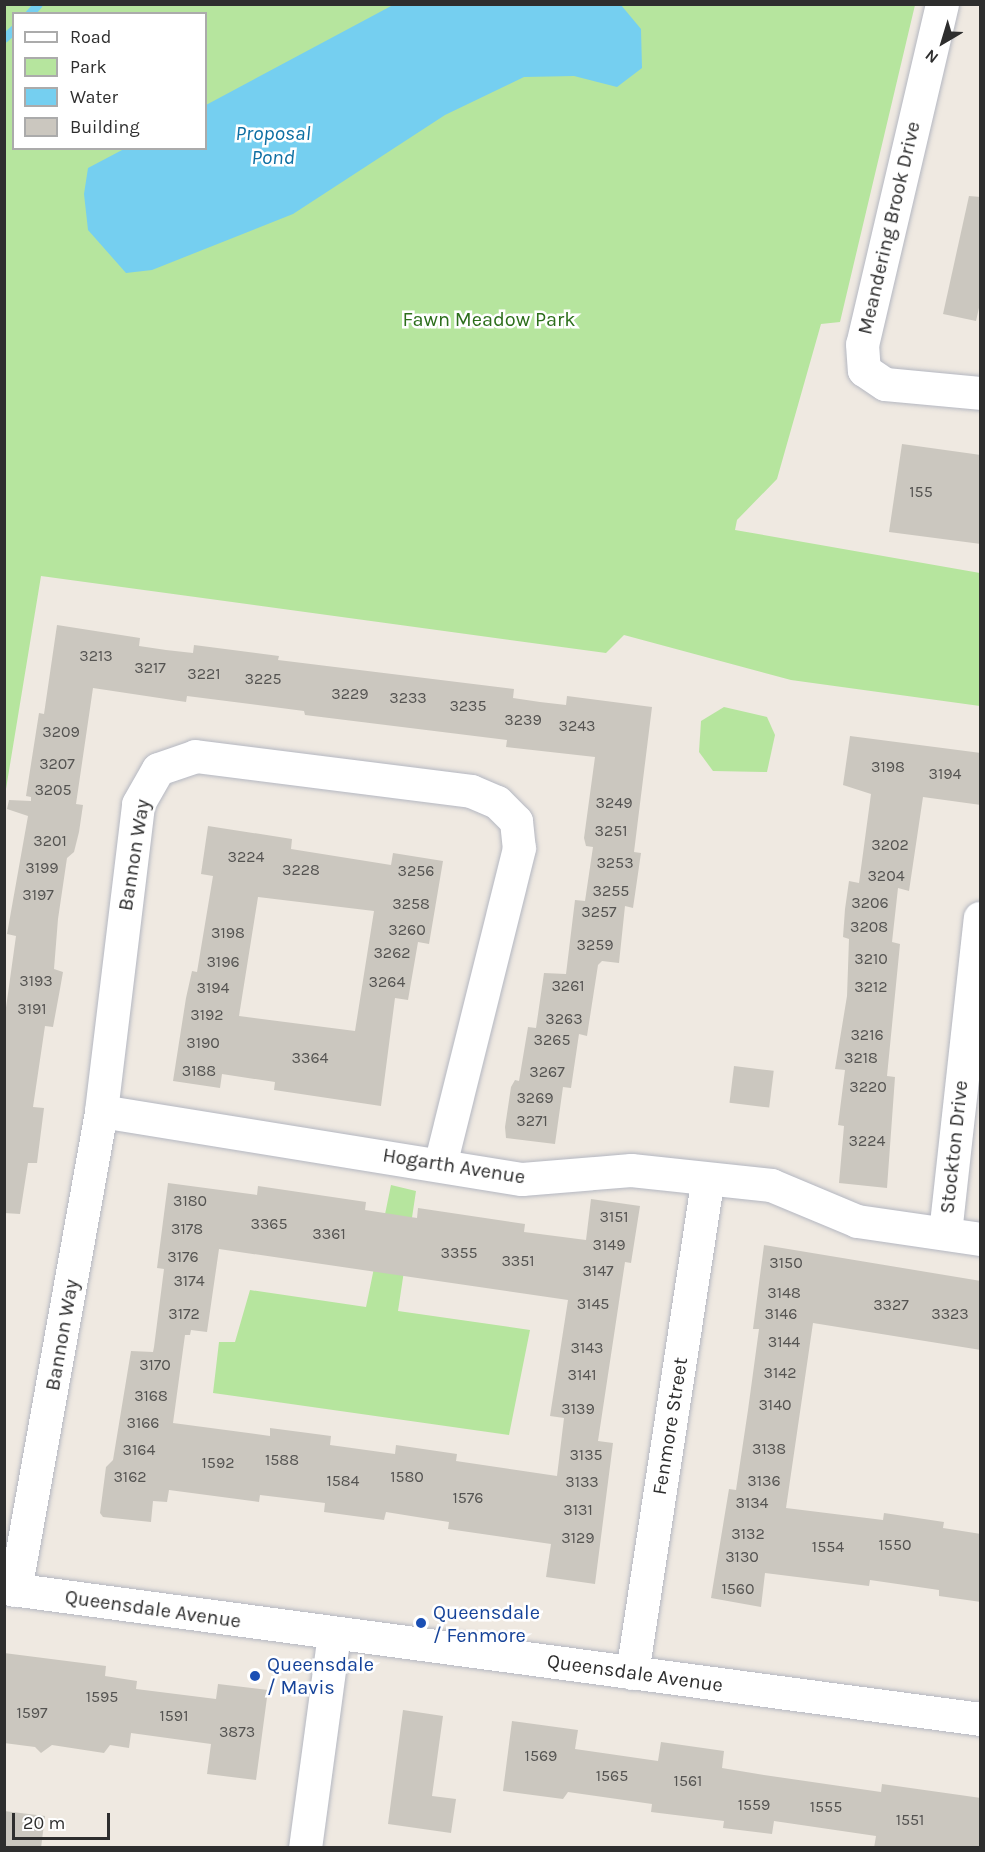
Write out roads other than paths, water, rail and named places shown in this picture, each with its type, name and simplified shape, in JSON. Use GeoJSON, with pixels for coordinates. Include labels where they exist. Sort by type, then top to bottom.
{"type":"FeatureCollection","features":[{"type":"Feature","properties":{"kind":"street","name":"Meandering Brook Drive"},"geometry":{"type":"LineString","coordinates":[[942,4],[862,344],[863,361],[864,369],[885,384],[981,393]]}},
{"type":"Feature","properties":{"kind":"street","name":"Bannon Way"},"geometry":{"type":"LineString","coordinates":[[10,1589],[101,1111],[138,804],[158,769],[195,756],[471,791],[497,802],[516,821],[519,848],[441,1164]]}},
{"type":"Feature","properties":{"kind":"street","name":"Stockton Drive"},"geometry":{"type":"LineString","coordinates":[[945,1233],[981,918]]}},
{"type":"Feature","properties":{"kind":"street","name":"Hogarth Avenue"},"geometry":{"type":"LineString","coordinates":[[101,1111],[441,1164],[522,1179],[631,1170],[771,1185],[857,1221],[981,1239]]}},
{"type":"Feature","properties":{"kind":"street","name":"Fenmore Street"},"geometry":{"type":"LineString","coordinates":[[632,1672],[708,1179]]}},
{"type":"Feature","properties":{"kind":"street","name":"Queensdale Avenue"},"geometry":{"type":"LineString","coordinates":[[10,1589],[981,1719]]}},
{"type":"Feature","properties":{"kind":"street"},"geometry":{"type":"LineString","coordinates":[[305,1848],[334,1633]]}},
{"type":"Feature","properties":{"kind":"water","name":"Proposal Pond"},"geometry":{"type":"Polygon","coordinates":[[[393,5],[621,5],[641,29],[642,68],[617,87],[574,76],[524,77],[445,115],[293,214],[152,270],[126,273],[88,230],[84,194],[88,168],[122,150],[207,150],[207,104],[393,5]]]}},
{"type":"Feature","properties":{"kind":"waterway"},"geometry":{"type":"LineString","coordinates":[[31,12],[38,4]]}},
{"type":"Feature","properties":{"kind":"waterway"},"geometry":{"type":"LineString","coordinates":[[4,38],[12,31]]}},
{"type":"Feature","properties":{"kind":"place","name":"Queensdale / Fenmore"},"geometry":{"type":"Point","coordinates":[421,1623]}},
{"type":"Feature","properties":{"kind":"place","name":"Queensdale / Mavis"},"geometry":{"type":"Point","coordinates":[255,1676]}},
{"type":"Feature","properties":{"kind":"park label","name":"Fawn Meadow Park"},"geometry":{"type":"Point","coordinates":[489,319]}}]}
